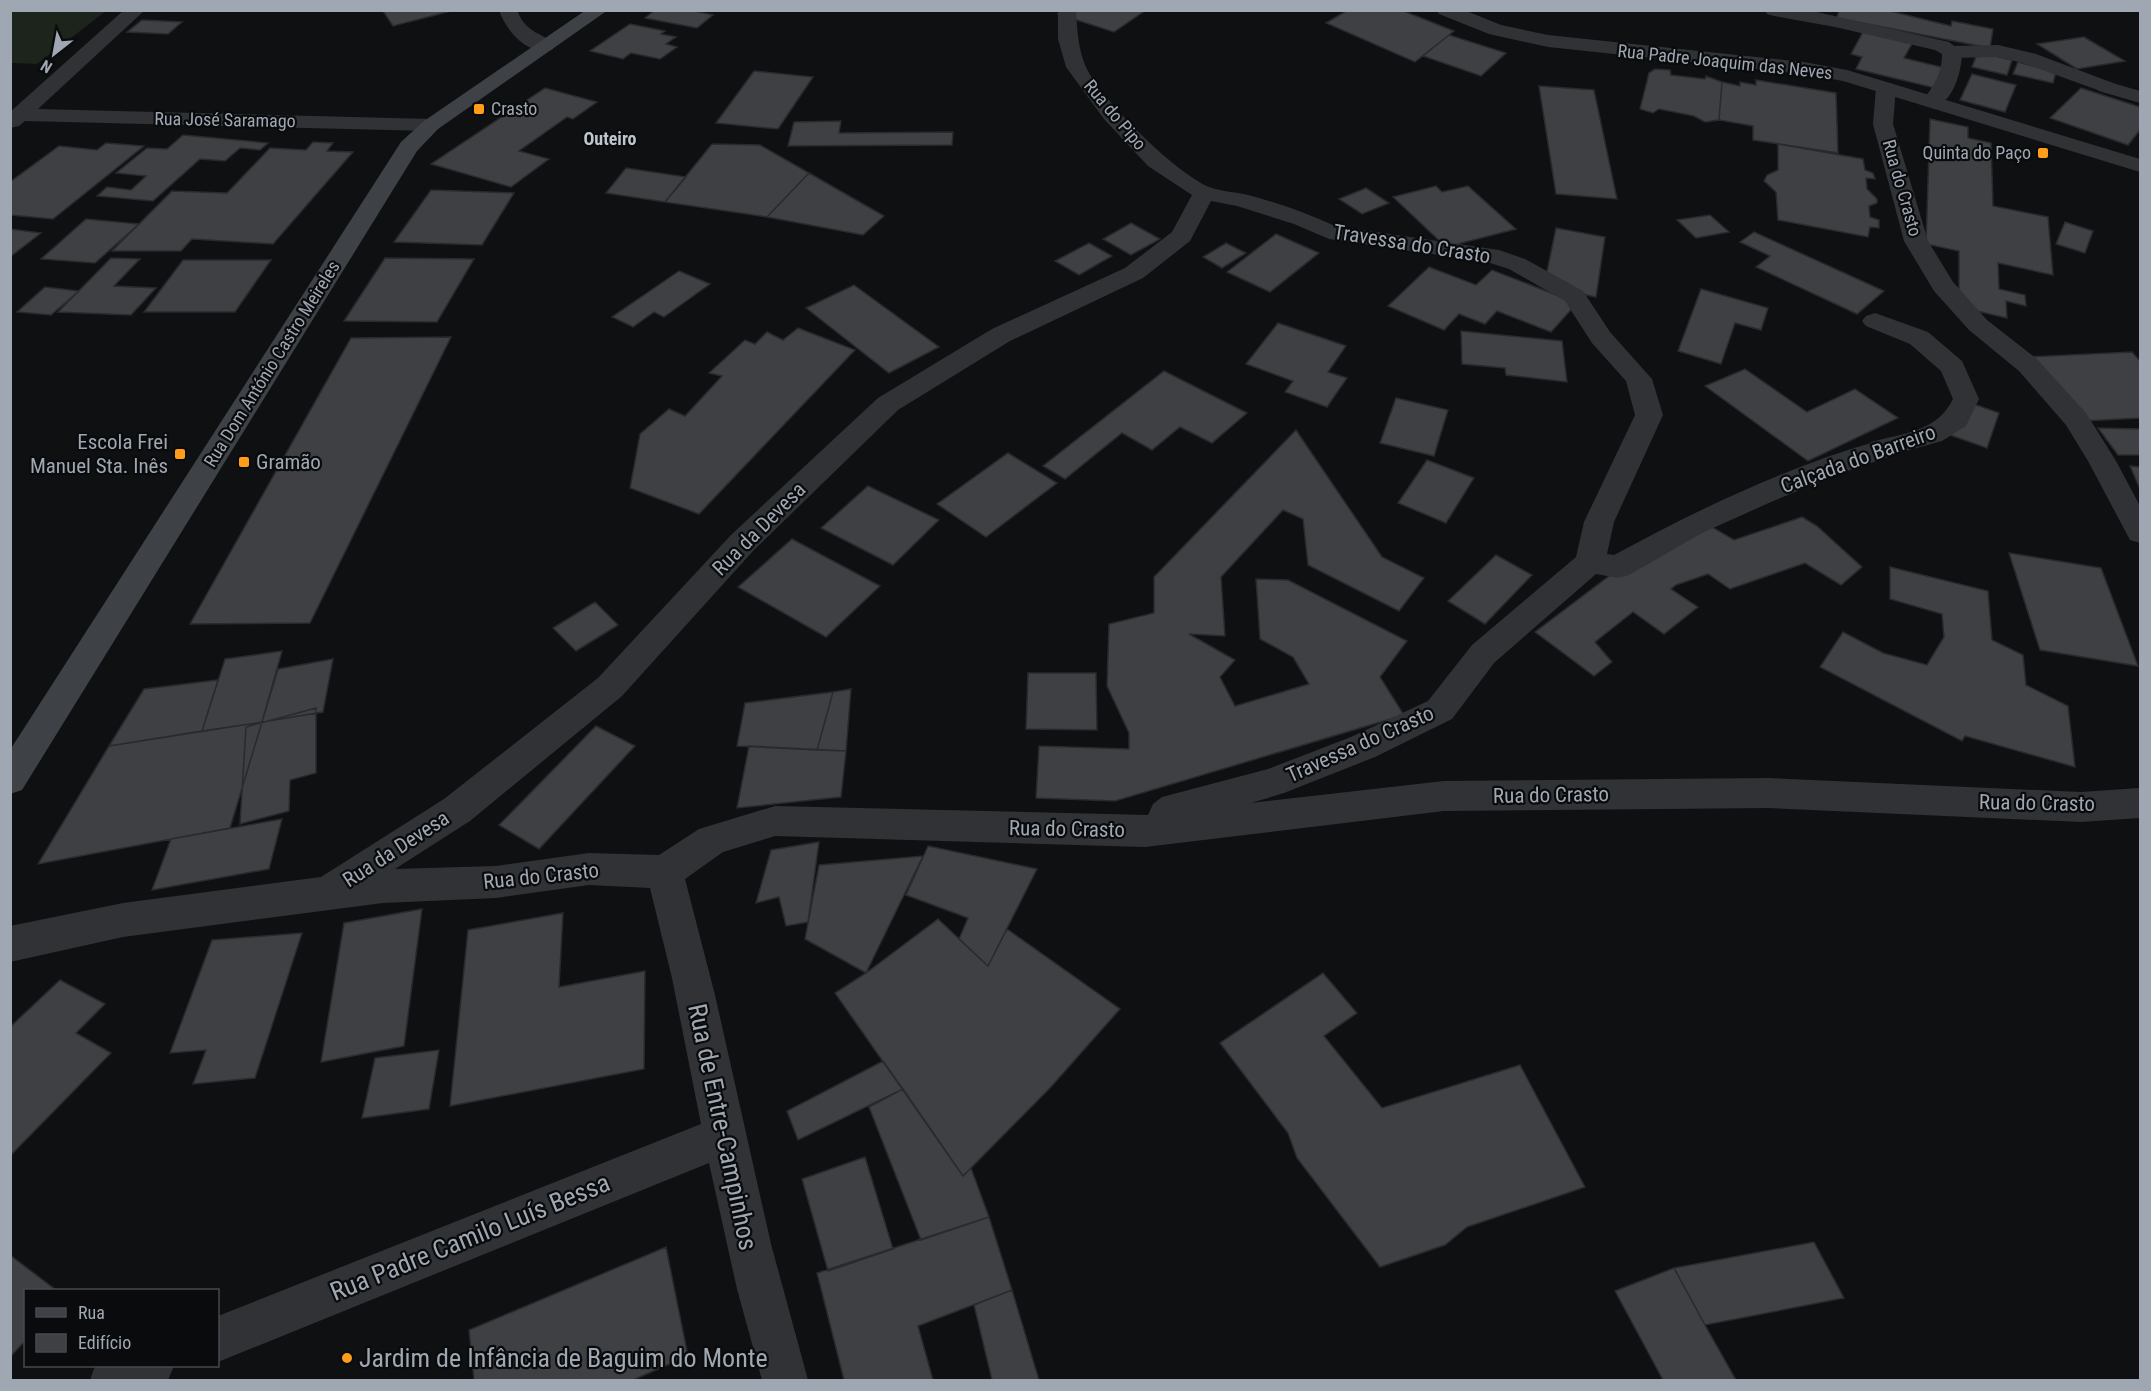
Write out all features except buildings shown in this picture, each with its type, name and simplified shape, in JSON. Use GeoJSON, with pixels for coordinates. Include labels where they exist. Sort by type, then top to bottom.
{"type":"FeatureCollection","features":[{"type":"Feature","properties":{"kind":"main road","name":"Rua Dom António Castro Meireles"},"geometry":{"type":"LineString","coordinates":[[10,780],[409,147],[431,125],[598,10]]}},
{"type":"Feature","properties":{"kind":"street"},"geometry":{"type":"LineString","coordinates":[[15,119],[136,10]]}},
{"type":"Feature","properties":{"kind":"street"},"geometry":{"type":"LineString","coordinates":[[508,10],[513,24],[530,41],[545,46]]}},
{"type":"Feature","properties":{"kind":"street","name":"Rua do Pipo"},"geometry":{"type":"LineString","coordinates":[[1067,10],[1068,39],[1076,67],[1111,115],[1156,161],[1204,193]]}},
{"type":"Feature","properties":{"kind":"street","name":"Rua Padre Joaquim das Neves"},"geometry":{"type":"LineString","coordinates":[[1446,10],[1496,30],[1548,41],[1804,68],[1847,76],[2140,166]]}},
{"type":"Feature","properties":{"kind":"street"},"geometry":{"type":"LineString","coordinates":[[1774,10],[1924,40],[1952,52],[1998,51],[2030,58],[2106,87],[2140,97]]}},
{"type":"Feature","properties":{"kind":"street"},"geometry":{"type":"LineString","coordinates":[[1932,102],[1941,92],[1952,69],[1952,52]]}},
{"type":"Feature","properties":{"kind":"street","name":"Rua do Crasto"},"geometry":{"type":"LineString","coordinates":[[1886,88],[1883,124],[1916,241],[1943,286],[1978,325],[2028,365],[2076,419],[2103,461],[2140,533]]}},
{"type":"Feature","properties":{"kind":"street","name":"Rua José Saramago"},"geometry":{"type":"LineString","coordinates":[[15,119],[431,125]]}},
{"type":"Feature","properties":{"kind":"street","name":"Travessa do Crasto"},"geometry":{"type":"LineString","coordinates":[[1145,831],[1175,808],[1272,783],[1363,747],[1440,710],[1483,654],[1590,562],[1599,522],[1649,415],[1639,379],[1601,337],[1574,296],[1516,264],[1491,255],[1329,232],[1302,219],[1251,203],[1204,193]]}},
{"type":"Feature","properties":{"kind":"street","name":"Rua da Devesa"},"geometry":{"type":"LineString","coordinates":[[328,892],[457,810],[610,687],[742,543],[888,404],[1001,335],[1134,273],[1182,236],[1204,193]]}},
{"type":"Feature","properties":{"kind":"street","name":"Calçada do Barreiro"},"geometry":{"type":"LineString","coordinates":[[1590,562],[1618,567],[1712,517],[1829,467],[1932,435],[1956,420],[1966,399],[1953,368],[1919,338],[1875,321]]}},
{"type":"Feature","properties":{"kind":"street","name":"Rua do Crasto"},"geometry":{"type":"LineString","coordinates":[[10,944],[123,920],[328,892],[383,886],[496,882],[589,869],[665,872],[712,840],[775,821],[1145,831],[1444,796],[1769,793],[2081,807],[2140,803]]}},
{"type":"Feature","properties":{"kind":"street","name":"Rua de Entre-Campinhos"},"geometry":{"type":"LineString","coordinates":[[665,872],[699,1012],[723,1136],[762,1303],[784,1380]]}},
{"type":"Feature","properties":{"kind":"street","name":"Rua Padre Camilo Luís Bessa"},"geometry":{"type":"LineString","coordinates":[[219,1338],[723,1136]]}},
{"type":"Feature","properties":{"kind":"street"},"geometry":{"type":"LineString","coordinates":[[113,1380],[145,1367]]}},
{"type":"Feature","properties":{"kind":"shaded area"},"geometry":{"type":"Polygon","coordinates":[[[10,11],[106,11],[37,64],[11,63],[10,11]]]}},
{"type":"Feature","properties":{"kind":"place","name":"Crasto"},"geometry":{"type":"Point","coordinates":[479,109]}},
{"type":"Feature","properties":{"kind":"place","name":"Quinta do Paço"},"geometry":{"type":"Point","coordinates":[2043,153]}},
{"type":"Feature","properties":{"kind":"place","name":"Escola Frei Manuel Sta. Inês"},"geometry":{"type":"Point","coordinates":[180,454]}},
{"type":"Feature","properties":{"kind":"place","name":"Gramão"},"geometry":{"type":"Point","coordinates":[244,462]}},
{"type":"Feature","properties":{"kind":"place","name":"Jardim de Infância de Baguim do Monte"},"geometry":{"type":"Point","coordinates":[347,1358]}},
{"type":"Feature","properties":{"kind":"district","name":"Outeiro"},"geometry":{"type":"Point","coordinates":[610,139]}}]}
